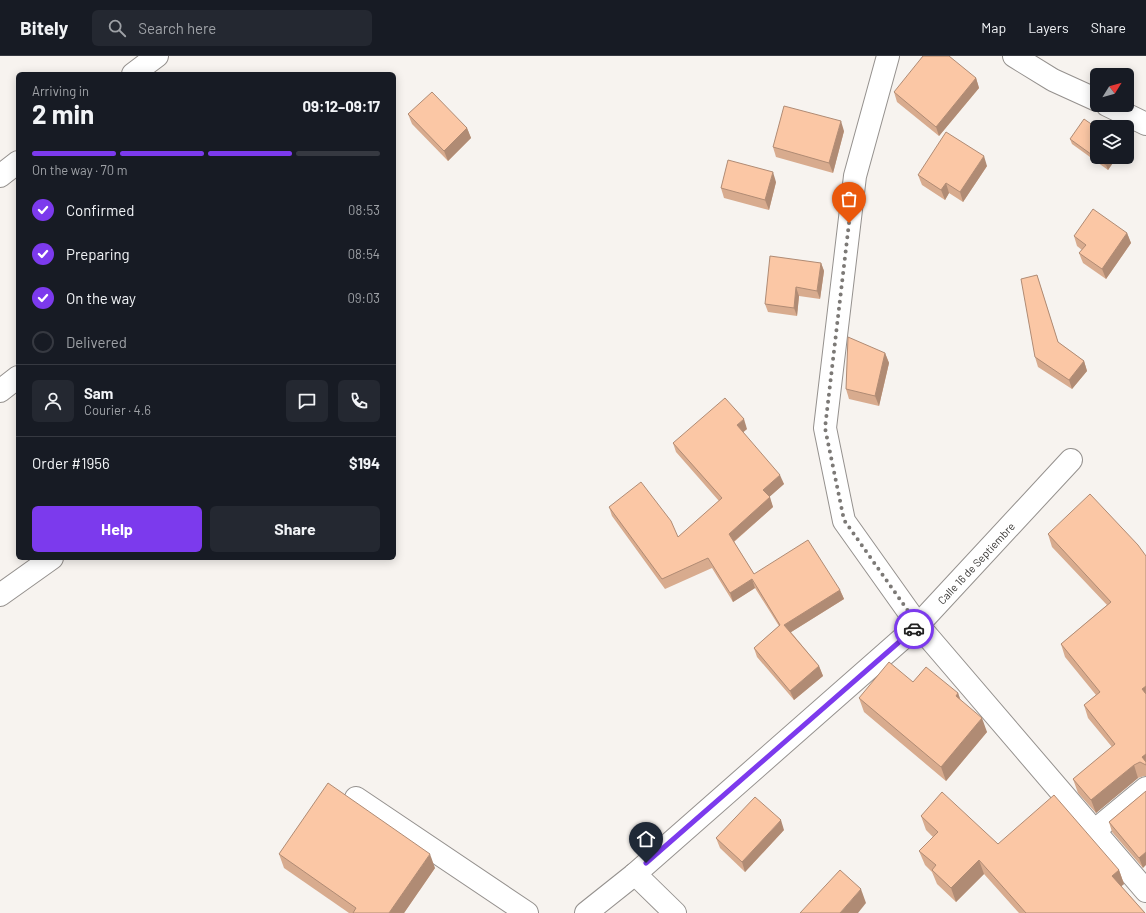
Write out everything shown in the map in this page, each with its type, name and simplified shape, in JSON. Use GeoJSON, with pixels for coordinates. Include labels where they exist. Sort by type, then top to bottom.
{"type":"FeatureCollection","features":[{"type":"Feature","properties":{"kind":"street"},"geometry":{"type":"LineString","coordinates":[[136,72],[157,56]]}},
{"type":"Feature","properties":{"kind":"street"},"geometry":{"type":"LineString","coordinates":[[888,56],[855,176],[825,428],[844,520],[918,625],[1146,891]]}},
{"type":"Feature","properties":{"kind":"street"},"geometry":{"type":"LineString","coordinates":[[1014,56],[1053,80],[1090,97]]}},
{"type":"Feature","properties":{"kind":"street"},"geometry":{"type":"LineString","coordinates":[[1121,112],[1146,124]]}},
{"type":"Feature","properties":{"kind":"street"},"geometry":{"type":"LineString","coordinates":[[0,176],[16,164]]}},
{"type":"Feature","properties":{"kind":"street"},"geometry":{"type":"LineString","coordinates":[[0,391],[16,379]]}},
{"type":"Feature","properties":{"kind":"street","name":"Calle 16 de Septiembre"},"geometry":{"type":"LineString","coordinates":[[586,913],[635,874],[918,625],[1071,460]]}},
{"type":"Feature","properties":{"kind":"street"},"geometry":{"type":"LineString","coordinates":[[0,595],[49,560]]}},
{"type":"Feature","properties":{"kind":"street"},"geometry":{"type":"LineString","coordinates":[[1094,831],[1146,788]]}},
{"type":"Feature","properties":{"kind":"street"},"geometry":{"type":"LineString","coordinates":[[356,798],[527,913]]}},
{"type":"Feature","properties":{"kind":"street"},"geometry":{"type":"LineString","coordinates":[[635,874],[675,913]]}},
{"type":"Feature","properties":{"kind":"building"},"geometry":{"type":"Polygon","coordinates":[[[923,56],[949,56],[976,78],[936,127],[894,92],[923,56]]]}},
{"type":"Feature","properties":{"kind":"building"},"geometry":{"type":"Polygon","coordinates":[[[432,92],[467,128],[444,151],[408,114],[432,92]]]}},
{"type":"Feature","properties":{"kind":"building"},"geometry":{"type":"Polygon","coordinates":[[[784,106],[841,121],[829,163],[773,147],[784,106]]]}},
{"type":"Feature","properties":{"kind":"building"},"geometry":{"type":"Polygon","coordinates":[[[1084,119],[1090,123],[1090,153],[1070,139],[1084,119]]]}},
{"type":"Feature","properties":{"kind":"building"},"geometry":{"type":"Polygon","coordinates":[[[946,132],[984,156],[960,192],[946,183],[941,190],[918,175],[946,132]]]}},
{"type":"Feature","properties":{"kind":"building"},"geometry":{"type":"Polygon","coordinates":[[[728,160],[773,172],[765,200],[721,188],[728,160]]]}},
{"type":"Feature","properties":{"kind":"building"},"geometry":{"type":"Polygon","coordinates":[[[1093,209],[1127,233],[1102,269],[1079,253],[1086,245],[1074,236],[1093,209]]]}},
{"type":"Feature","properties":{"kind":"building"},"geometry":{"type":"Polygon","coordinates":[[[770,256],[821,263],[817,291],[796,287],[794,308],[765,304],[770,256]]]}},
{"type":"Feature","properties":{"kind":"building"},"geometry":{"type":"Polygon","coordinates":[[[1037,275],[1058,342],[1084,361],[1069,380],[1035,357],[1021,279],[1037,275]]]}},
{"type":"Feature","properties":{"kind":"building"},"geometry":{"type":"Polygon","coordinates":[[[848,337],[885,353],[875,396],[846,389],[848,337]]]}},
{"type":"Feature","properties":{"kind":"building"},"geometry":{"type":"Polygon","coordinates":[[[725,398],[744,419],[737,425],[780,475],[763,490],[770,497],[729,534],[754,574],[808,540],[840,590],[784,625],[819,666],[790,691],[754,648],[780,625],[752,579],[730,593],[708,558],[662,579],[609,507],[641,482],[671,521],[678,537],[722,498],[673,443],[725,398]]]}},
{"type":"Feature","properties":{"kind":"building"},"geometry":{"type":"Polygon","coordinates":[[[1090,494],[1138,545],[1146,556],[1146,686],[1142,689],[1146,694],[1146,754],[1142,757],[1146,762],[1146,765],[1140,762],[1134,765],[1091,800],[1073,779],[1115,744],[1084,705],[1100,692],[1061,644],[1111,602],[1048,534],[1090,494]]]}},
{"type":"Feature","properties":{"kind":"building"},"geometry":{"type":"Polygon","coordinates":[[[889,662],[913,682],[926,667],[958,693],[956,696],[982,718],[941,767],[859,698],[889,662]]]}},
{"type":"Feature","properties":{"kind":"building"},"geometry":{"type":"Polygon","coordinates":[[[328,783],[430,854],[389,913],[353,913],[356,908],[279,854],[328,783]]]}},
{"type":"Feature","properties":{"kind":"building"},"geometry":{"type":"Polygon","coordinates":[[[1146,791],[1146,852],[1139,858],[1109,822],[1146,791]]]}},
{"type":"Feature","properties":{"kind":"building"},"geometry":{"type":"Polygon","coordinates":[[[942,792],[998,844],[1054,795],[1119,870],[1112,876],[1145,913],[1026,913],[979,860],[951,888],[932,870],[936,865],[919,851],[938,832],[921,816],[942,792]]]}},
{"type":"Feature","properties":{"kind":"building"},"geometry":{"type":"Polygon","coordinates":[[[755,797],[781,820],[742,862],[716,838],[755,797]]]}},
{"type":"Feature","properties":{"kind":"building"},"geometry":{"type":"Polygon","coordinates":[[[840,870],[861,889],[840,913],[800,913],[840,870]]]}},
{"type":"Feature","properties":{"kind":"way so far"},"geometry":{"type":"LineString","coordinates":[[849,223],[825,428],[844,520],[918,625],[914,629]]}},
{"type":"Feature","properties":{"kind":"route"},"geometry":{"type":"LineString","coordinates":[[646,863],[914,629]]}}]}
